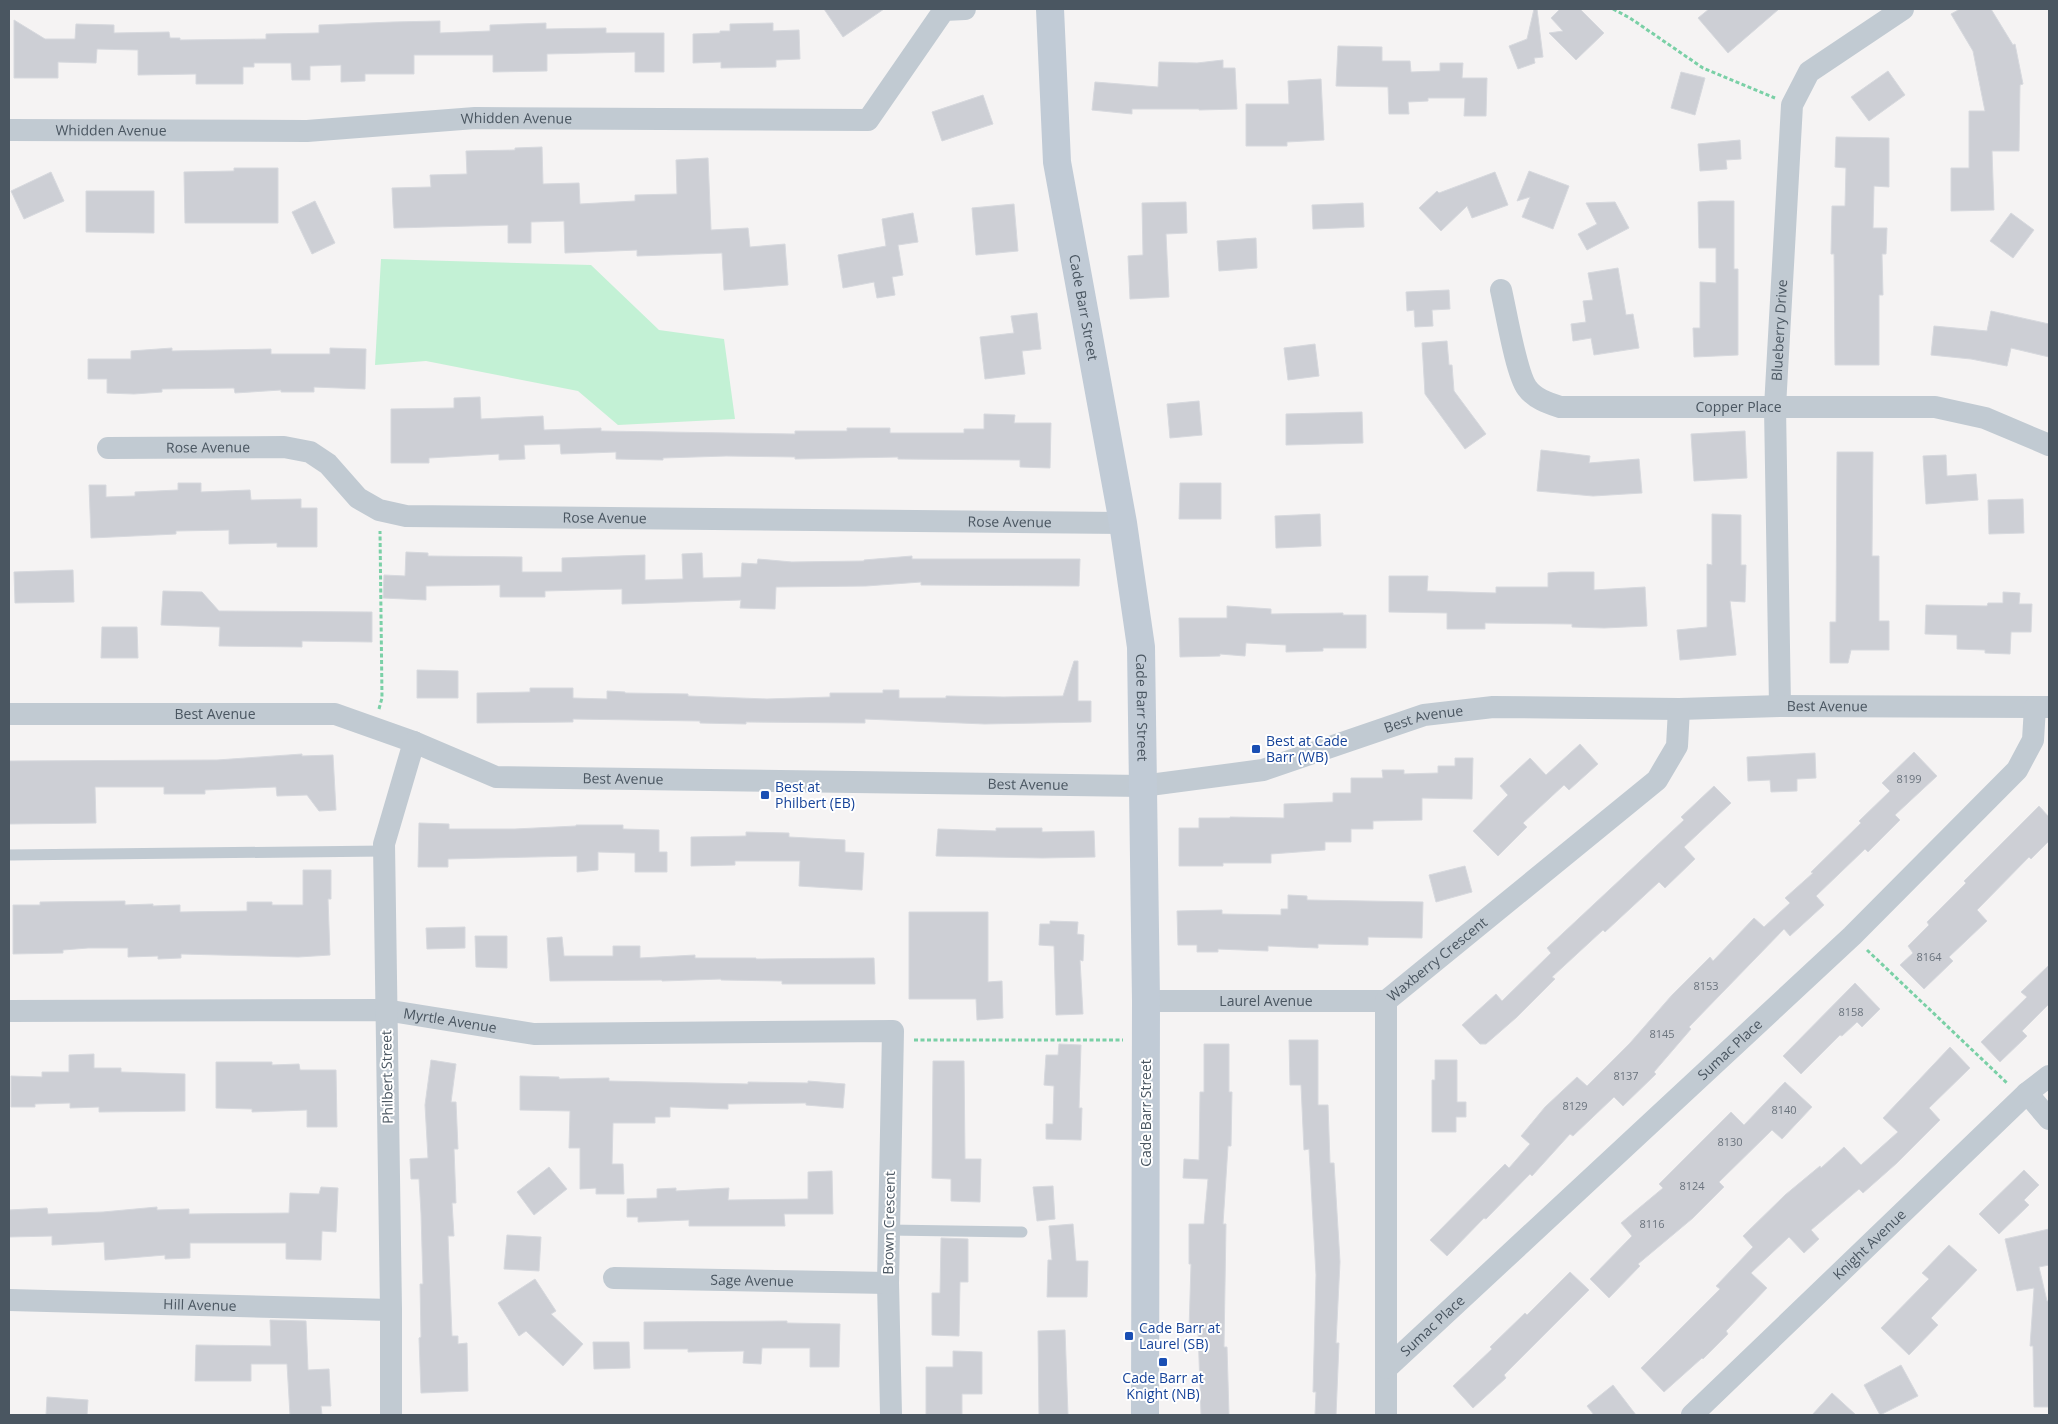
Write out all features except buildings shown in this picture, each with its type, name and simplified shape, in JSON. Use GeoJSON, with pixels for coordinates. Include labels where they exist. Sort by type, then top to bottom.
{"type":"FeatureCollection","features":[{"type":"Feature","properties":{"kind":"street","name":"Whidden Avenue"},"geometry":{"type":"LineString","coordinates":[[9,130],[307,131],[475,118],[868,120],[944,10],[965,9]]}},
{"type":"Feature","properties":{"kind":"street","name":"Cade Barr Street"},"geometry":{"type":"LineString","coordinates":[[1050,9],[1057,162],[1123,523],[1141,647],[1146,1001],[1145,1415]]}},
{"type":"Feature","properties":{"kind":"street","name":"Blueberry Drive"},"geometry":{"type":"LineString","coordinates":[[1780,706],[1775,407],[1792,105],[1809,72],[1903,9]]}},
{"type":"Feature","properties":{"kind":"street","name":"Copper Place"},"geometry":{"type":"LineString","coordinates":[[1501,290],[1520,369],[1527,388],[1540,400],[1560,407],[1935,407],[1985,418],[2049,445]]}},
{"type":"Feature","properties":{"kind":"street","name":"Rose Avenue"},"geometry":{"type":"LineString","coordinates":[[108,448],[284,447],[310,452],[328,464],[358,498],[380,510],[406,516],[1123,523]]}},
{"type":"Feature","properties":{"kind":"street","name":"Best Avenue"},"geometry":{"type":"LineString","coordinates":[[9,714],[335,714],[414,742],[496,777],[1142,786],[1263,770],[1424,715],[1493,707],[1679,709],[1780,706],[2042,707]]}},
{"type":"Feature","properties":{"kind":"street","name":"Sumac Place"},"geometry":{"type":"LineString","coordinates":[[1387,1368],[1852,936],[2017,770],[2033,740],[2042,707]]}},
{"type":"Feature","properties":{"kind":"street","name":"Waxberry Crescent"},"geometry":{"type":"LineString","coordinates":[[1386,1415],[1386,1001],[1657,780],[1677,746],[1679,709]]}},
{"type":"Feature","properties":{"kind":"street","name":"Philbert Street"},"geometry":{"type":"LineString","coordinates":[[390,1415],[391,1310],[384,844],[414,742]]}},
{"type":"Feature","properties":{"kind":"street","name":"Laurel Avenue"},"geometry":{"type":"LineString","coordinates":[[1146,1001],[1386,1001]]}},
{"type":"Feature","properties":{"kind":"street","name":"Myrtle Avenue"},"geometry":{"type":"LineString","coordinates":[[9,1011],[385,1010],[534,1034],[892,1035]]}},
{"type":"Feature","properties":{"kind":"street","name":"Brown Crescent"},"geometry":{"type":"LineString","coordinates":[[891,1415],[888,1283],[892,1035]]}},
{"type":"Feature","properties":{"kind":"street","name":"Knight Avenue"},"geometry":{"type":"LineString","coordinates":[[1692,1415],[2025,1095],[2049,1076]]}},
{"type":"Feature","properties":{"kind":"street"},"geometry":{"type":"LineString","coordinates":[[2025,1095],[2049,1119]]}},
{"type":"Feature","properties":{"kind":"street","name":"Sage Avenue"},"geometry":{"type":"LineString","coordinates":[[614,1278],[888,1283]]}},
{"type":"Feature","properties":{"kind":"street","name":"Hill Avenue"},"geometry":{"type":"LineString","coordinates":[[9,1300],[391,1310]]}},
{"type":"Feature","properties":{"kind":"lane"},"geometry":{"type":"LineString","coordinates":[[9,855],[384,851]]}},
{"type":"Feature","properties":{"kind":"lane"},"geometry":{"type":"LineString","coordinates":[[889,1230],[1022,1232]]}},
{"type":"Feature","properties":{"kind":"path"},"geometry":{"type":"LineString","coordinates":[[1613,9],[1630,18],[1703,68],[1792,105]]}},
{"type":"Feature","properties":{"kind":"path"},"geometry":{"type":"LineString","coordinates":[[373,727],[382,698],[380,510]]}},
{"type":"Feature","properties":{"kind":"path"},"geometry":{"type":"LineString","coordinates":[[1852,936],[2025,1095]]}},
{"type":"Feature","properties":{"kind":"path"},"geometry":{"type":"LineString","coordinates":[[892,1035],[1146,1040]]}},
{"type":"Feature","properties":{"kind":"green space"},"geometry":{"type":"Polygon","coordinates":[[[381,259],[591,265],[659,330],[724,339],[735,419],[618,425],[578,391],[426,361],[375,365],[381,259]]]}},
{"type":"Feature","properties":{"kind":"place","name":"Best at Cade Barr (WB)"},"geometry":{"type":"Point","coordinates":[1256,749]}},
{"type":"Feature","properties":{"kind":"place","name":"Best at Philbert (EB)"},"geometry":{"type":"Point","coordinates":[765,795]}},
{"type":"Feature","properties":{"kind":"place","name":"Cade Barr at Laurel (SB)"},"geometry":{"type":"Point","coordinates":[1129,1336]}},
{"type":"Feature","properties":{"kind":"place","name":"Cade Barr at Knight (NB)"},"geometry":{"type":"Point","coordinates":[1163,1362]}}]}
